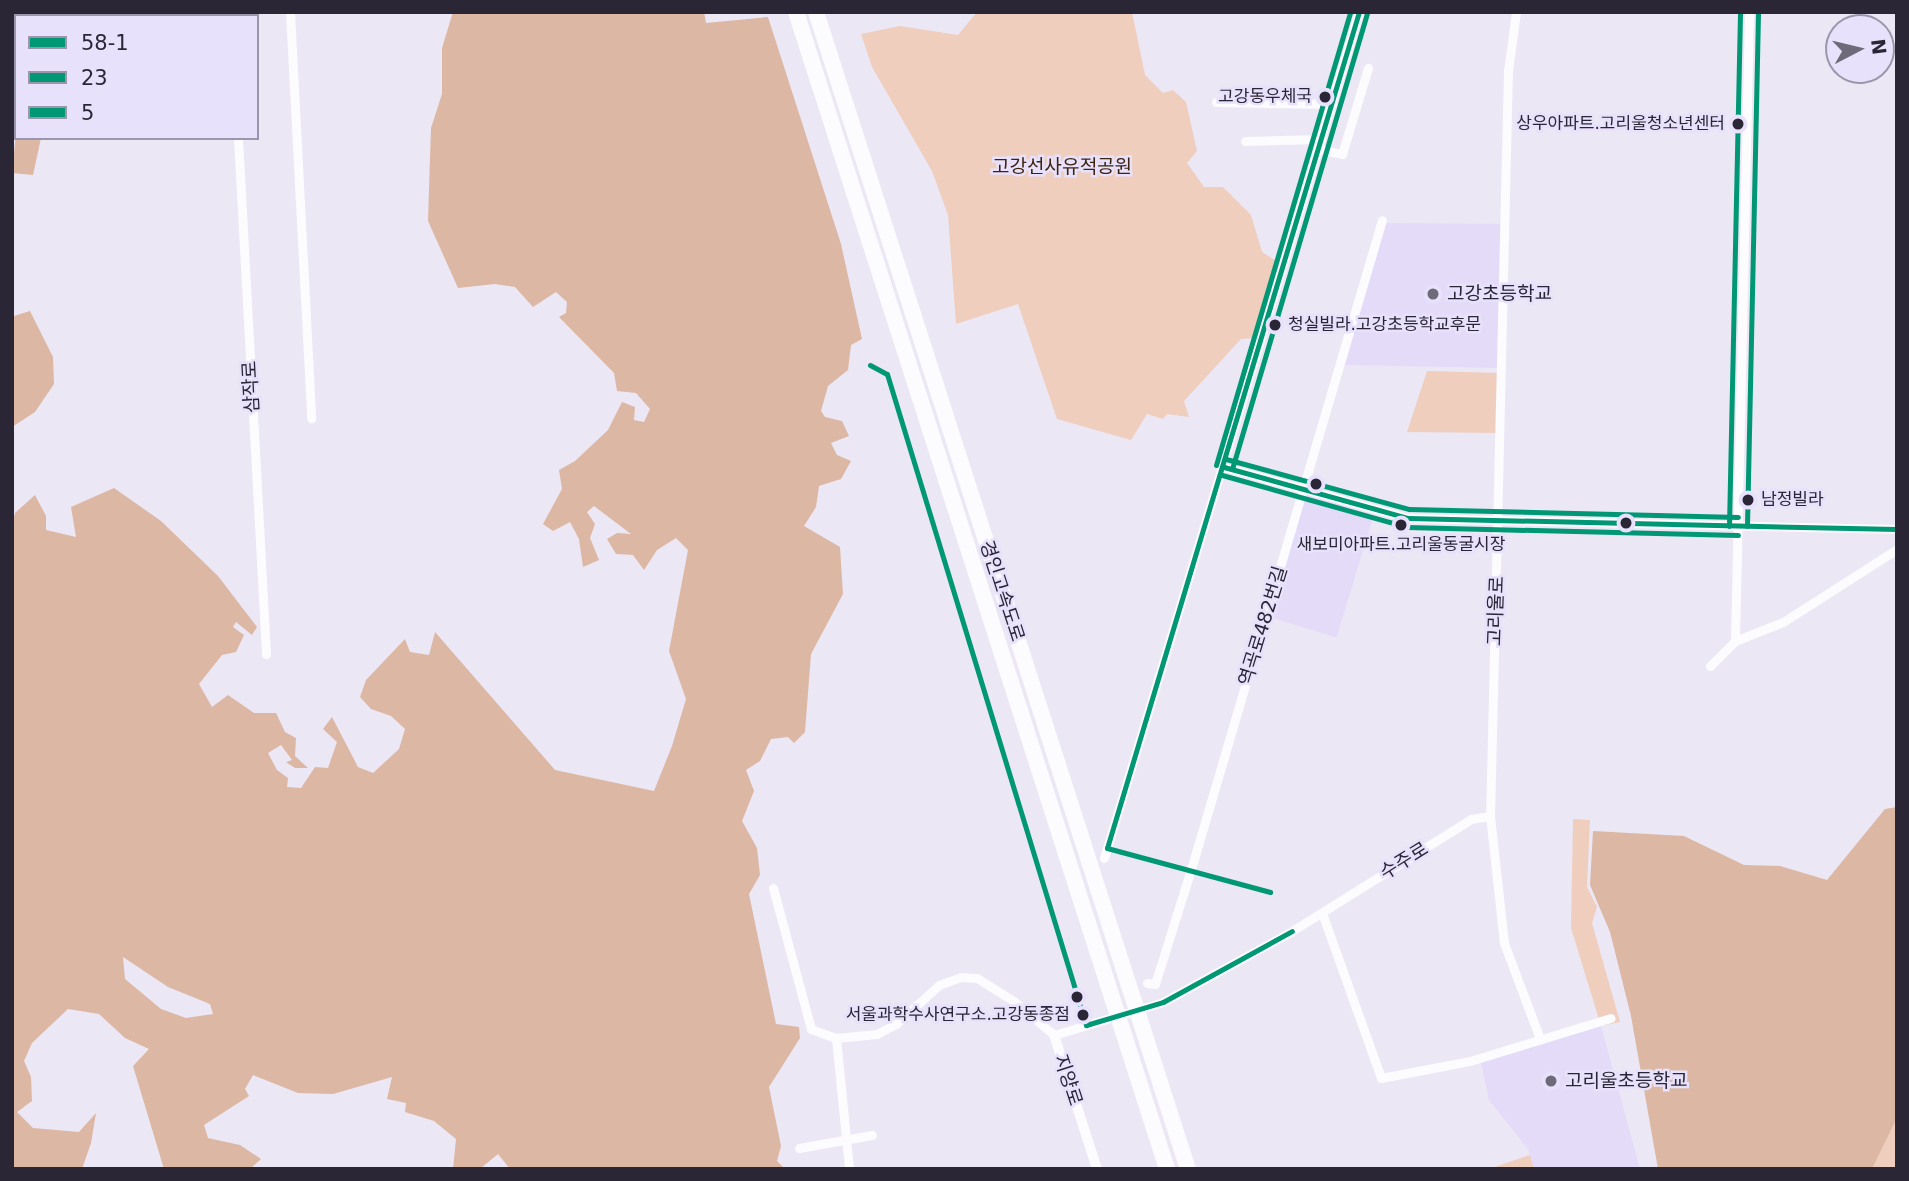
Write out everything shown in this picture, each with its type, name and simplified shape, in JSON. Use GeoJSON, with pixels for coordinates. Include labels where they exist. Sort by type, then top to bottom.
{"type":"FeatureCollection","features":[{"type":"Feature","properties":{"kind":"highway","name":"경인고속도로"},"geometry":{"type":"LineString","coordinates":[[796,12],[1167,1169]]}},
{"type":"Feature","properties":{"kind":"highway","name":"경인고속도로"},"geometry":{"type":"LineString","coordinates":[[816,12],[1188,1169]]}},
{"type":"Feature","properties":{"kind":"street"},"geometry":{"type":"LineString","coordinates":[[290,12],[311,418]]}},
{"type":"Feature","properties":{"kind":"street"},"geometry":{"type":"LineString","coordinates":[[1104,858],[1359,12]]}},
{"type":"Feature","properties":{"kind":"street","name":"고리울로"},"geometry":{"type":"LineString","coordinates":[[1516,12],[1508,71],[1490,816],[1504,943],[1540,1039]]}},
{"type":"Feature","properties":{"kind":"street"},"geometry":{"type":"LineString","coordinates":[[1735,641],[1749,12]]}},
{"type":"Feature","properties":{"kind":"street"},"geometry":{"type":"LineString","coordinates":[[1245,141],[1320,144],[1342,154],[1368,68]]}},
{"type":"Feature","properties":{"kind":"street"},"geometry":{"type":"LineString","coordinates":[[1216,102],[1332,104]]}},
{"type":"Feature","properties":{"kind":"street","name":"삼작로"},"geometry":{"type":"LineString","coordinates":[[238,140],[266,654]]}},
{"type":"Feature","properties":{"kind":"street","name":"역곡로482번길"},"geometry":{"type":"LineString","coordinates":[[1147,984],[1155,984],[1304,491],[1382,220]]}},
{"type":"Feature","properties":{"kind":"street"},"geometry":{"type":"LineString","coordinates":[[1224,467],[1384,515],[1897,529]]}},
{"type":"Feature","properties":{"kind":"street"},"geometry":{"type":"LineString","coordinates":[[1710,666],[1735,641],[1783,622],[1897,549]]}},
{"type":"Feature","properties":{"kind":"street","name":"수주로"},"geometry":{"type":"LineString","coordinates":[[1054,1035],[1159,1003],[1322,913],[1471,819],[1490,816]]}},
{"type":"Feature","properties":{"kind":"street"},"geometry":{"type":"LineString","coordinates":[[773,888],[811,1029],[836,1038],[849,1169]]}},
{"type":"Feature","properties":{"kind":"street"},"geometry":{"type":"LineString","coordinates":[[1322,913],[1381,1078],[1470,1061],[1611,1018]]}},
{"type":"Feature","properties":{"kind":"street","name":"지양로"},"geometry":{"type":"LineString","coordinates":[[836,1038],[877,1034],[895,1024],[939,985],[961,977],[977,978],[1006,996],[1054,1035],[1097,1169]]}},
{"type":"Feature","properties":{"kind":"street"},"geometry":{"type":"LineString","coordinates":[[799,1148],[872,1135]]}},
{"type":"Feature","properties":{"kind":"shaded area"},"geometry":{"type":"Polygon","coordinates":[[[453,12],[704,12],[706,23],[768,17],[841,244],[862,339],[851,345],[848,370],[828,386],[821,411],[825,417],[842,421],[849,436],[831,443],[837,455],[851,461],[841,479],[819,486],[816,507],[804,526],[840,547],[843,594],[811,654],[805,732],[794,743],[788,737],[771,739],[760,761],[746,770],[754,791],[742,821],[757,848],[760,875],[749,894],[776,1024],[799,1027],[800,1038],[769,1087],[781,1146],[777,1161],[785,1169],[510,1169],[498,1154],[481,1168],[453,1169],[456,1139],[434,1121],[405,1112],[406,1103],[387,1099],[392,1077],[333,1094],[298,1093],[253,1075],[245,1089],[249,1096],[204,1125],[208,1138],[240,1145],[261,1159],[250,1169],[164,1169],[133,1066],[149,1049],[125,1038],[99,1014],[68,1009],[32,1043],[24,1061],[31,1077],[32,1101],[17,1112],[33,1128],[79,1132],[96,1113],[91,1143],[82,1169],[12,1169],[12,525],[15,513],[35,495],[46,516],[46,530],[76,537],[71,507],[114,488],[161,521],[218,576],[257,627],[252,635],[236,622],[233,627],[244,635],[236,652],[222,655],[199,684],[212,707],[228,695],[254,713],[276,713],[285,732],[296,738],[295,756],[308,768],[295,768],[286,762],[292,760],[281,745],[268,753],[277,770],[288,778],[287,787],[301,788],[315,767],[328,768],[337,742],[323,729],[332,717],[358,767],[373,773],[399,749],[405,729],[391,716],[371,709],[360,697],[366,680],[405,639],[410,652],[429,655],[435,632],[555,770],[654,791],[672,746],[686,699],[669,651],[688,550],[676,538],[657,550],[644,570],[633,555],[616,554],[607,539],[617,533],[631,534],[594,506],[587,512],[595,524],[590,538],[599,560],[583,567],[579,539],[570,522],[553,531],[543,524],[562,489],[559,470],[575,461],[608,430],[622,402],[635,407],[634,420],[644,422],[650,409],[636,393],[617,391],[614,373],[559,317],[566,313],[567,302],[556,292],[533,307],[515,287],[495,284],[458,288],[428,221],[431,128],[442,94],[442,48],[453,12]],[[123,957],[125,979],[161,1009],[186,1018],[213,1014],[210,1004],[168,987],[123,957]]]}},
{"type":"Feature","properties":{"kind":"shaded area"},"geometry":{"type":"Polygon","coordinates":[[[15,140],[41,140],[33,175],[12,173],[15,140]]]}},
{"type":"Feature","properties":{"kind":"shaded area","name":"고강초등학교"},"geometry":{"type":"Polygon","coordinates":[[[1385,223],[1503,224],[1500,368],[1345,365],[1385,223]]]}},
{"type":"Feature","properties":{"kind":"shaded area"},"geometry":{"type":"Polygon","coordinates":[[[30,311],[53,357],[54,384],[35,412],[12,427],[12,322],[14,316],[30,311]]]}},
{"type":"Feature","properties":{"kind":"shaded area"},"geometry":{"type":"Polygon","coordinates":[[[1305,494],[1374,515],[1336,637],[1268,616],[1305,494]]]}},
{"type":"Feature","properties":{"kind":"shaded area"},"geometry":{"type":"Polygon","coordinates":[[[1897,807],[1897,1118],[1872,1169],[1658,1169],[1631,1016],[1610,932],[1590,885],[1593,831],[1684,836],[1744,865],[1780,866],[1827,880],[1885,809],[1897,807]]]}},
{"type":"Feature","properties":{"kind":"shaded area","name":"고리울초등학교"},"geometry":{"type":"Polygon","coordinates":[[[1601,1026],[1640,1169],[1534,1169],[1528,1149],[1489,1100],[1481,1062],[1601,1026]]]}},
{"type":"Feature","properties":{"kind":"green space"},"geometry":{"type":"Polygon","coordinates":[[[96,12],[167,12],[167,14],[96,12]]]}},
{"type":"Feature","properties":{"kind":"green space","name":"고강선사유적공원"},"geometry":{"type":"Polygon","coordinates":[[[977,12],[1132,12],[1145,75],[1163,93],[1173,90],[1186,102],[1197,151],[1187,163],[1204,187],[1223,187],[1251,215],[1262,252],[1278,262],[1255,338],[1241,339],[1184,401],[1189,417],[1167,414],[1163,419],[1147,414],[1131,440],[1057,419],[1018,304],[956,324],[948,215],[932,171],[872,67],[861,34],[900,26],[958,35],[977,12]]]}},
{"type":"Feature","properties":{"kind":"green space"},"geometry":{"type":"Polygon","coordinates":[[[1427,371],[1500,373],[1498,433],[1407,432],[1427,371]]]}},
{"type":"Feature","properties":{"kind":"green space"},"geometry":{"type":"Polygon","coordinates":[[[1573,819],[1590,820],[1587,887],[1597,907],[1592,923],[1620,1022],[1601,1026],[1571,928],[1573,819]]]}},
{"type":"Feature","properties":{"kind":"green space"},"geometry":{"type":"Polygon","coordinates":[[[1897,1118],[1897,1169],[1872,1169],[1897,1118]]]}},
{"type":"Feature","properties":{"kind":"green space"},"geometry":{"type":"Polygon","coordinates":[[[1530,1155],[1534,1169],[1489,1169],[1530,1155]]]}},
{"type":"Feature","properties":{"kind":"transit line","name":"5"},"geometry":{"type":"LineString","coordinates":[[1216,465],[1350,12]]}},
{"type":"Feature","properties":{"kind":"transit line","name":"58-1"},"geometry":{"type":"LineString","coordinates":[[1107,848],[1359,12]]}},
{"type":"Feature","properties":{"kind":"transit line","name":"5"},"geometry":{"type":"LineString","coordinates":[[1729,526],[1740,12]]}},
{"type":"Feature","properties":{"kind":"transit line","name":"23"},"geometry":{"type":"LineString","coordinates":[[1747,526],[1758,12]]}},
{"type":"Feature","properties":{"kind":"transit line","name":"23"},"geometry":{"type":"LineString","coordinates":[[1232,469],[1367,14]]}},
{"type":"Feature","properties":{"kind":"transit line","name":"58-1"},"geometry":{"type":"LineString","coordinates":[[870,365],[887,374],[1086,1025]]}},
{"type":"Feature","properties":{"kind":"transit line","name":"5"},"geometry":{"type":"LineString","coordinates":[[1226,459],[1409,509],[1738,517]]}},
{"type":"Feature","properties":{"kind":"transit line","name":"58-1"},"geometry":{"type":"LineString","coordinates":[[1224,467],[1408,518],[1897,529]]}},
{"type":"Feature","properties":{"kind":"transit line","name":"23"},"geometry":{"type":"LineString","coordinates":[[1222,475],[1407,527],[1738,535]]}},
{"type":"Feature","properties":{"kind":"transit line","name":"58-1"},"geometry":{"type":"LineString","coordinates":[[1107,848],[1270,892]]}},
{"type":"Feature","properties":{"kind":"transit line","name":"58-1"},"geometry":{"type":"LineString","coordinates":[[1086,1025],[1163,1002],[1292,931]]}},
{"type":"Feature","properties":{"kind":"place","name":"고강동우체국"},"geometry":{"type":"Point","coordinates":[1325,97]}},
{"type":"Feature","properties":{"kind":"place","name":"상우아파트.고리울청소년센터"},"geometry":{"type":"Point","coordinates":[1738,124]}},
{"type":"Feature","properties":{"kind":"place","name":"고강초등학교"},"geometry":{"type":"Point","coordinates":[1433,294]}},
{"type":"Feature","properties":{"kind":"place","name":"청실빌라.고강초등학교후문"},"geometry":{"type":"Point","coordinates":[1275,325]}},
{"type":"Feature","properties":{"kind":"place","name":"남정빌라"},"geometry":{"type":"Point","coordinates":[1748,500]}},
{"type":"Feature","properties":{"kind":"place","name":"새보미아파트.고리울동굴시장"},"geometry":{"type":"Point","coordinates":[1401,525]}},
{"type":"Feature","properties":{"kind":"place","name":"서울과학수사연구소.고강동종점"},"geometry":{"type":"Point","coordinates":[1083,1015]}},
{"type":"Feature","properties":{"kind":"place","name":"고리울초등학교"},"geometry":{"type":"Point","coordinates":[1551,1081]}}]}
